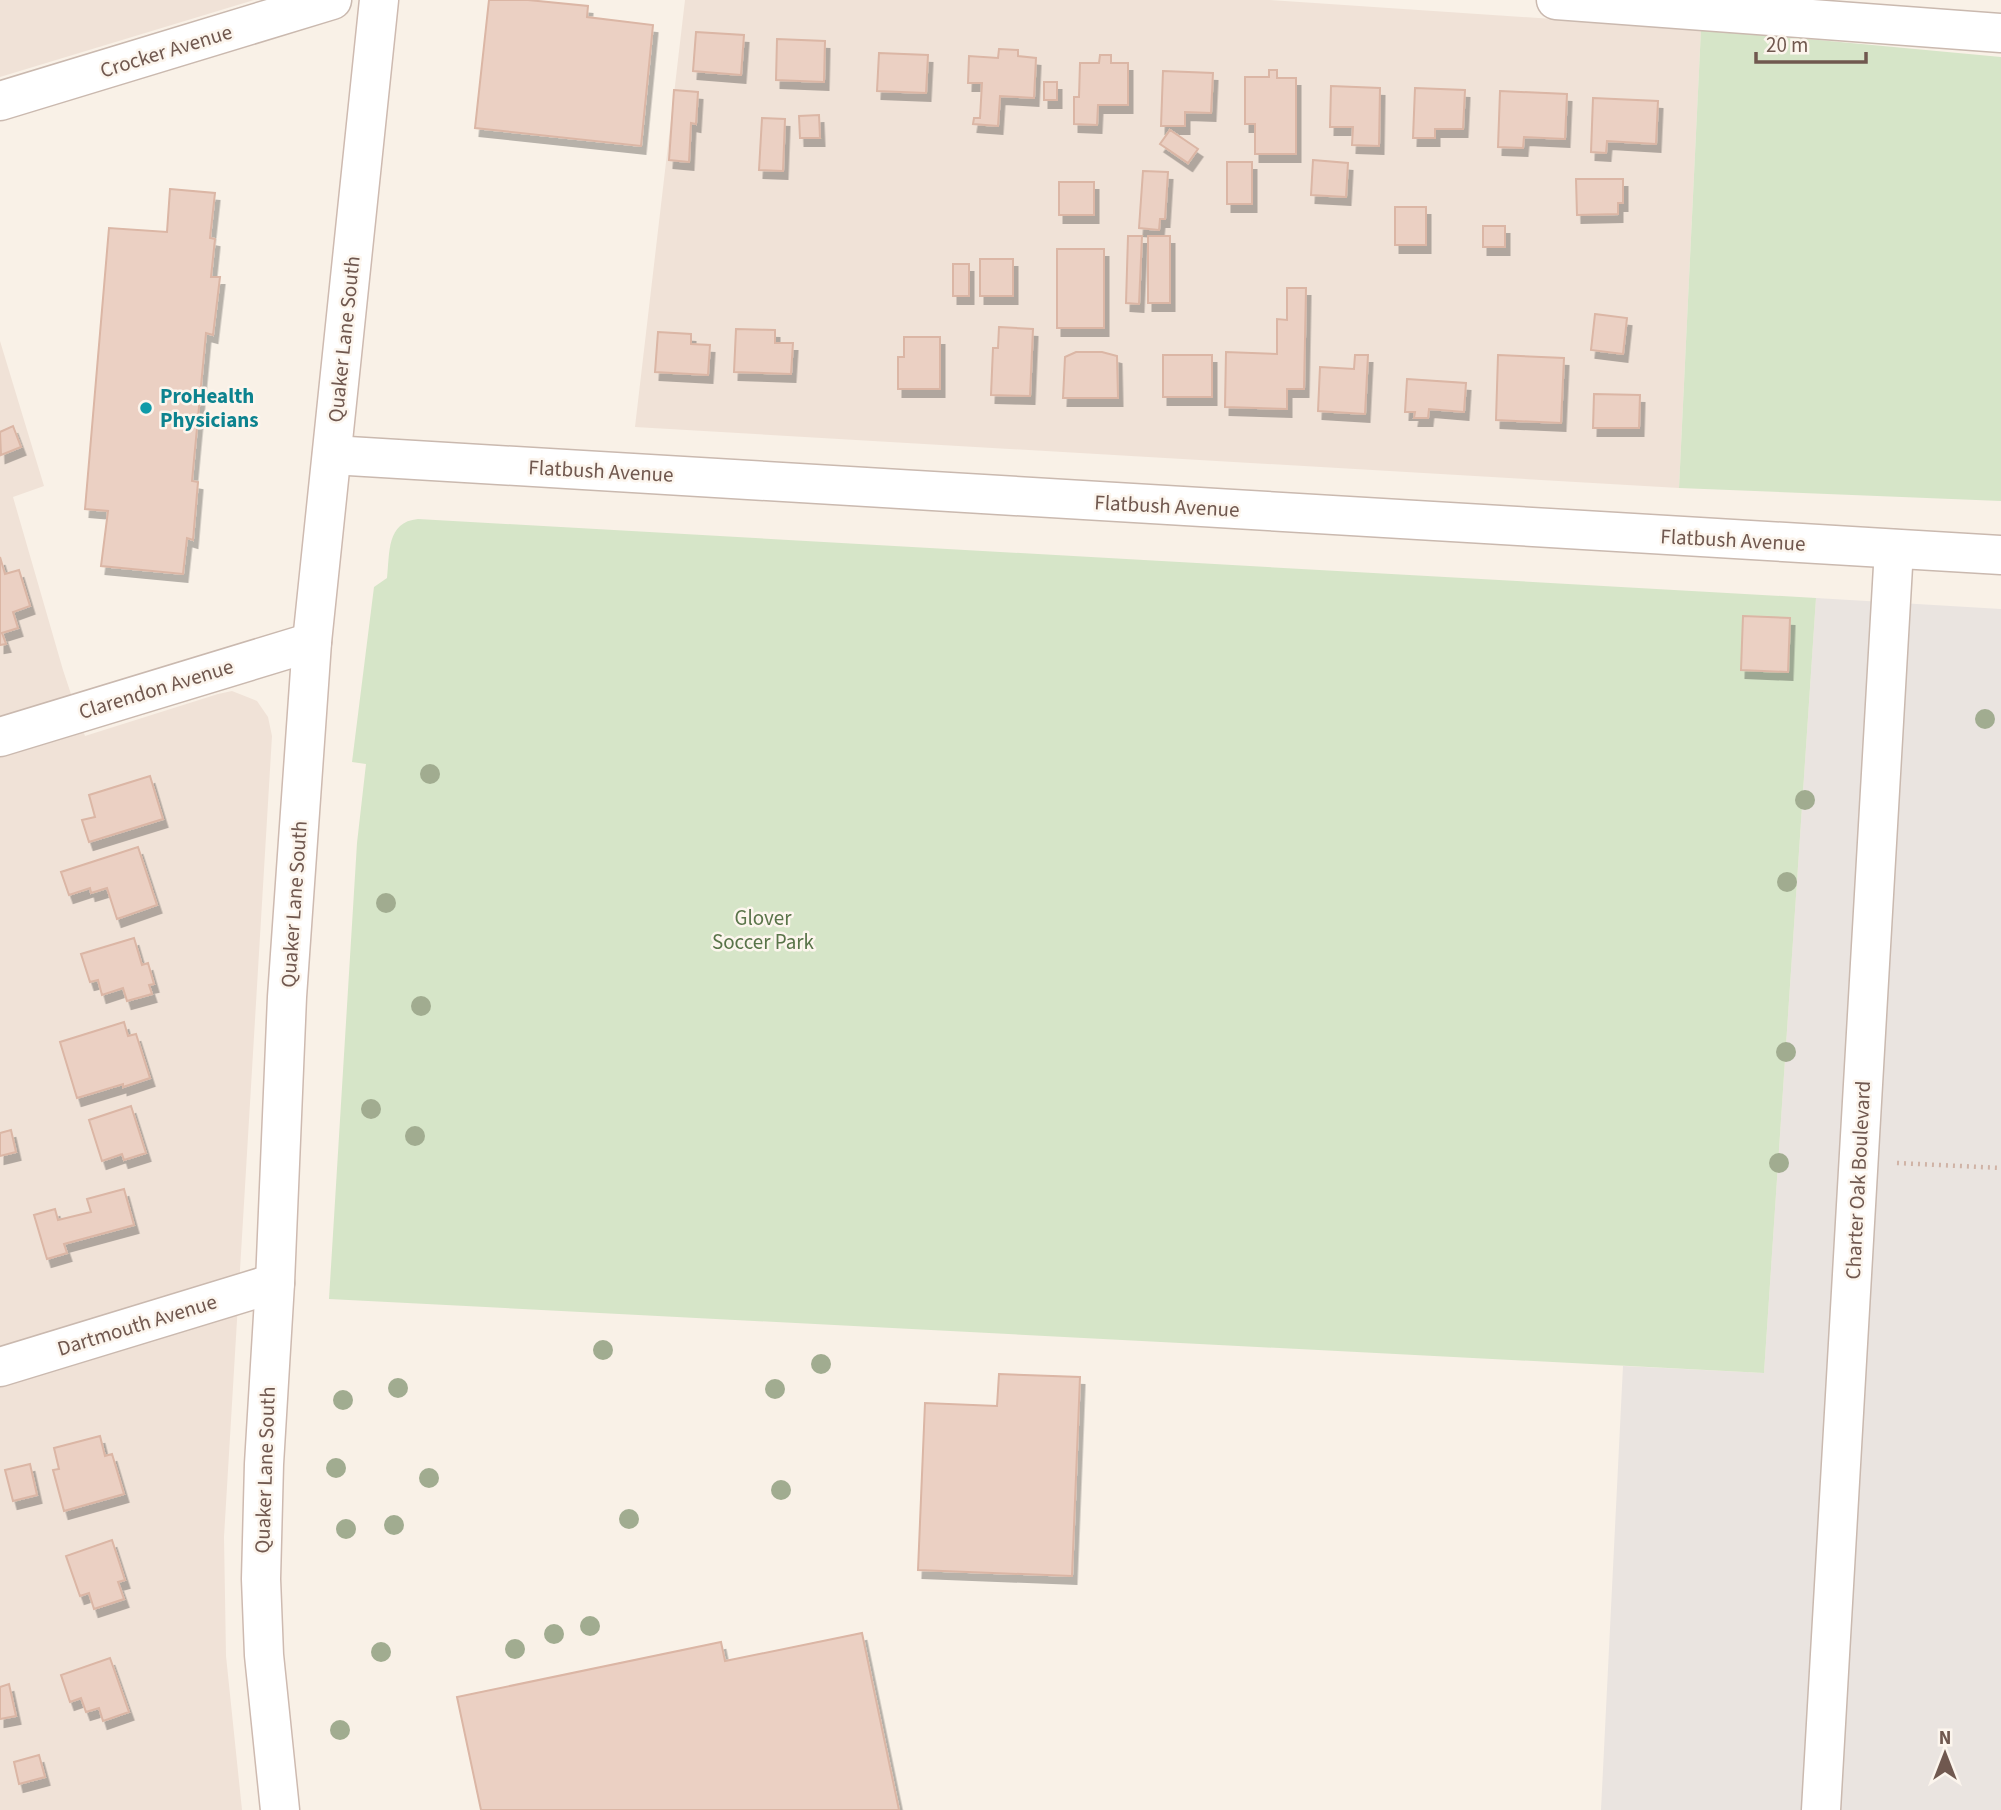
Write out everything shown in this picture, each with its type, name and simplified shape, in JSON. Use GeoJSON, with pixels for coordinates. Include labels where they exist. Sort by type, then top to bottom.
{"type":"FeatureCollection","features":[{"type":"Feature","properties":{"kind":"street","name":"Crocker Avenue"},"geometry":{"type":"LineString","coordinates":[[0,101],[332,0]]}},
{"type":"Feature","properties":{"kind":"street","name":"Quaker Lane South"},"geometry":{"type":"LineString","coordinates":[[280,1810],[264,1654],[261,1579],[264,1464],[288,997],[312,642],[379,0]]}},
{"type":"Feature","properties":{"kind":"street"},"geometry":{"type":"LineString","coordinates":[[1556,0],[2001,33]]}},
{"type":"Feature","properties":{"kind":"street","name":"Flatbush Avenue"},"geometry":{"type":"LineString","coordinates":[[332,455],[2001,555]]}},
{"type":"Feature","properties":{"kind":"street","name":"Charter Oak Boulevard"},"geometry":{"type":"LineString","coordinates":[[1821,1810],[1894,549]]}},
{"type":"Feature","properties":{"kind":"street","name":"Clarendon Avenue"},"geometry":{"type":"LineString","coordinates":[[0,737],[312,642]]}},
{"type":"Feature","properties":{"kind":"street","name":"Dartmouth Avenue"},"geometry":{"type":"LineString","coordinates":[[0,1367],[275,1283]]}},
{"type":"Feature","properties":{"kind":"path"},"geometry":{"type":"LineString","coordinates":[[1897,1163],[2001,1168]]}},
{"type":"Feature","properties":{"kind":"shaded area"},"geometry":{"type":"Polygon","coordinates":[[[0,0],[254,0],[0,77],[0,0]]]}},
{"type":"Feature","properties":{"kind":"shaded area"},"geometry":{"type":"Polygon","coordinates":[[[685,0],[1270,0],[1701,29],[1679,488],[635,427],[685,0]]]}},
{"type":"Feature","properties":{"kind":"shaded area"},"geometry":{"type":"Polygon","coordinates":[[[0,341],[44,486],[13,497],[85,736],[232,691],[257,701],[268,717],[272,736],[224,1537],[226,1656],[242,1810],[0,1810],[0,341]]]}},
{"type":"Feature","properties":{"kind":"shaded area"},"geometry":{"type":"Polygon","coordinates":[[[1816,598],[2001,609],[2001,1810],[1601,1810],[1623,1366],[1764,1373],[1816,598]]]}},
{"type":"Feature","properties":{"kind":"green space"},"geometry":{"type":"Polygon","coordinates":[[[1701,29],[2001,57],[2001,501],[1679,488],[1701,29]]]}},
{"type":"Feature","properties":{"kind":"green space","name":"Glover Soccer Park"},"geometry":{"type":"Polygon","coordinates":[[[418,519],[1816,598],[1764,1373],[329,1299],[357,843],[366,764],[352,762],[374,587],[387,578],[395,532],[408,521],[418,519]]]}},
{"type":"Feature","properties":{"kind":"building"},"geometry":{"type":"Polygon","coordinates":[[[489,0],[528,0],[588,6],[587,17],[653,25],[641,146],[475,128],[489,0]]]}},
{"type":"Feature","properties":{"kind":"building"},"geometry":{"type":"Polygon","coordinates":[[[696,32],[744,35],[741,75],[693,71],[696,32]]]}},
{"type":"Feature","properties":{"kind":"building"},"geometry":{"type":"Polygon","coordinates":[[[777,39],[825,41],[824,82],[776,80],[777,39]]]}},
{"type":"Feature","properties":{"kind":"building"},"geometry":{"type":"Polygon","coordinates":[[[999,49],[1018,50],[1018,56],[1036,58],[1034,98],[1000,96],[998,126],[973,124],[974,118],[980,118],[982,83],[968,83],[969,56],[998,58],[999,49]]]}},
{"type":"Feature","properties":{"kind":"building"},"geometry":{"type":"Polygon","coordinates":[[[879,53],[928,55],[926,93],[877,91],[879,53]]]}},
{"type":"Feature","properties":{"kind":"building"},"geometry":{"type":"Polygon","coordinates":[[[1100,55],[1111,55],[1111,63],[1128,63],[1128,105],[1098,105],[1097,125],[1074,124],[1074,97],[1079,97],[1080,63],[1099,63],[1100,55]]]}},
{"type":"Feature","properties":{"kind":"building"},"geometry":{"type":"Polygon","coordinates":[[[1269,70],[1277,70],[1277,78],[1296,78],[1296,154],[1255,154],[1255,124],[1245,124],[1245,77],[1269,77],[1269,70]]]}},
{"type":"Feature","properties":{"kind":"building"},"geometry":{"type":"Polygon","coordinates":[[[1163,71],[1213,73],[1211,113],[1185,112],[1185,126],[1161,126],[1163,71]]]}},
{"type":"Feature","properties":{"kind":"building"},"geometry":{"type":"Polygon","coordinates":[[[1044,82],[1057,82],[1057,100],[1044,100],[1044,82]]]}},
{"type":"Feature","properties":{"kind":"building"},"geometry":{"type":"Polygon","coordinates":[[[1331,86],[1380,88],[1379,146],[1352,145],[1353,127],[1330,127],[1331,86]]]}},
{"type":"Feature","properties":{"kind":"building"},"geometry":{"type":"Polygon","coordinates":[[[1415,88],[1465,90],[1463,129],[1435,129],[1435,138],[1413,138],[1415,88]]]}},
{"type":"Feature","properties":{"kind":"building"},"geometry":{"type":"Polygon","coordinates":[[[674,90],[698,92],[696,124],[691,123],[689,162],[669,160],[674,90]]]}},
{"type":"Feature","properties":{"kind":"building"},"geometry":{"type":"Polygon","coordinates":[[[1500,91],[1567,94],[1565,139],[1524,137],[1523,148],[1498,147],[1500,91]]]}},
{"type":"Feature","properties":{"kind":"building"},"geometry":{"type":"Polygon","coordinates":[[[1593,98],[1658,101],[1656,144],[1607,141],[1606,153],[1591,152],[1593,98]]]}},
{"type":"Feature","properties":{"kind":"building"},"geometry":{"type":"Polygon","coordinates":[[[819,115],[820,138],[800,138],[799,116],[819,115]]]}},
{"type":"Feature","properties":{"kind":"building"},"geometry":{"type":"Polygon","coordinates":[[[762,118],[785,119],[783,171],[759,170],[762,118]]]}},
{"type":"Feature","properties":{"kind":"building"},"geometry":{"type":"Polygon","coordinates":[[[1170,130],[1198,149],[1188,163],[1160,144],[1170,130]]]}},
{"type":"Feature","properties":{"kind":"building"},"geometry":{"type":"Polygon","coordinates":[[[1313,160],[1348,163],[1346,197],[1311,195],[1313,160]]]}},
{"type":"Feature","properties":{"kind":"building"},"geometry":{"type":"Polygon","coordinates":[[[1227,162],[1252,162],[1252,204],[1227,204],[1227,162]]]}},
{"type":"Feature","properties":{"kind":"building"},"geometry":{"type":"Polygon","coordinates":[[[1143,171],[1168,172],[1165,219],[1160,219],[1159,230],[1139,228],[1143,171]]]}},
{"type":"Feature","properties":{"kind":"building"},"geometry":{"type":"Polygon","coordinates":[[[1576,179],[1623,179],[1623,203],[1618,203],[1618,214],[1577,215],[1576,179]]]}},
{"type":"Feature","properties":{"kind":"building"},"geometry":{"type":"Polygon","coordinates":[[[1059,182],[1094,182],[1094,215],[1059,215],[1059,182]]]}},
{"type":"Feature","properties":{"kind":"building","name":"ProHealth Physicians"},"geometry":{"type":"Polygon","coordinates":[[[170,189],[215,193],[210,238],[215,239],[211,277],[220,277],[213,335],[206,333],[192,481],[198,482],[193,540],[187,538],[183,574],[101,566],[108,511],[85,509],[109,228],[167,232],[170,189]]]}},
{"type":"Feature","properties":{"kind":"building"},"geometry":{"type":"Polygon","coordinates":[[[1395,207],[1426,207],[1426,245],[1395,245],[1395,207]]]}},
{"type":"Feature","properties":{"kind":"building"},"geometry":{"type":"Polygon","coordinates":[[[1483,226],[1505,226],[1505,247],[1483,247],[1483,226]]]}},
{"type":"Feature","properties":{"kind":"building"},"geometry":{"type":"Polygon","coordinates":[[[1128,236],[1142,236],[1139,304],[1126,303],[1128,236]]]}},
{"type":"Feature","properties":{"kind":"building"},"geometry":{"type":"Polygon","coordinates":[[[1148,236],[1170,236],[1170,303],[1148,303],[1148,236]]]}},
{"type":"Feature","properties":{"kind":"building"},"geometry":{"type":"Polygon","coordinates":[[[1057,249],[1104,249],[1104,328],[1057,328],[1057,249]]]}},
{"type":"Feature","properties":{"kind":"building"},"geometry":{"type":"Polygon","coordinates":[[[980,259],[1013,259],[1013,296],[980,296],[980,259]]]}},
{"type":"Feature","properties":{"kind":"building"},"geometry":{"type":"Polygon","coordinates":[[[953,264],[969,264],[969,296],[953,296],[953,264]]]}},
{"type":"Feature","properties":{"kind":"building"},"geometry":{"type":"Polygon","coordinates":[[[1287,288],[1306,288],[1304,389],[1287,389],[1287,409],[1225,407],[1226,352],[1277,354],[1277,319],[1287,320],[1287,288]]]}},
{"type":"Feature","properties":{"kind":"building"},"geometry":{"type":"Polygon","coordinates":[[[1595,314],[1627,318],[1623,354],[1591,350],[1595,314]]]}},
{"type":"Feature","properties":{"kind":"building"},"geometry":{"type":"Polygon","coordinates":[[[999,327],[1033,329],[1030,396],[991,395],[993,348],[998,348],[999,327]]]}},
{"type":"Feature","properties":{"kind":"building"},"geometry":{"type":"Polygon","coordinates":[[[736,329],[775,330],[775,343],[793,343],[791,374],[734,372],[736,329]]]}},
{"type":"Feature","properties":{"kind":"building"},"geometry":{"type":"Polygon","coordinates":[[[658,332],[691,334],[691,344],[710,345],[708,375],[655,372],[658,332]]]}},
{"type":"Feature","properties":{"kind":"building"},"geometry":{"type":"Polygon","coordinates":[[[904,337],[940,337],[940,389],[898,389],[898,357],[904,357],[904,337]]]}},
{"type":"Feature","properties":{"kind":"building"},"geometry":{"type":"Polygon","coordinates":[[[1076,352],[1102,352],[1117,356],[1118,398],[1063,398],[1065,357],[1076,352]]]}},
{"type":"Feature","properties":{"kind":"building"},"geometry":{"type":"Polygon","coordinates":[[[1163,355],[1212,355],[1212,397],[1163,397],[1163,355]]]}},
{"type":"Feature","properties":{"kind":"building"},"geometry":{"type":"Polygon","coordinates":[[[1355,355],[1368,355],[1365,414],[1318,411],[1320,367],[1354,369],[1355,355]]]}},
{"type":"Feature","properties":{"kind":"building"},"geometry":{"type":"Polygon","coordinates":[[[1498,355],[1564,358],[1561,423],[1496,420],[1498,355]]]}},
{"type":"Feature","properties":{"kind":"building"},"geometry":{"type":"Polygon","coordinates":[[[1407,379],[1466,383],[1464,412],[1429,409],[1428,418],[1414,418],[1415,412],[1405,412],[1407,379]]]}},
{"type":"Feature","properties":{"kind":"building"},"geometry":{"type":"Polygon","coordinates":[[[1594,394],[1640,395],[1639,428],[1593,428],[1594,394]]]}},
{"type":"Feature","properties":{"kind":"building"},"geometry":{"type":"Polygon","coordinates":[[[13,426],[21,447],[1,455],[0,432],[13,426]]]}},
{"type":"Feature","properties":{"kind":"building"},"geometry":{"type":"Polygon","coordinates":[[[0,557],[5,574],[19,570],[30,606],[13,612],[18,628],[2,633],[6,644],[0,645],[0,557]]]}},
{"type":"Feature","properties":{"kind":"building"},"geometry":{"type":"Polygon","coordinates":[[[1743,616],[1790,618],[1788,672],[1741,670],[1743,616]]]}},
{"type":"Feature","properties":{"kind":"building"},"geometry":{"type":"Polygon","coordinates":[[[150,776],[163,819],[89,842],[82,820],[95,817],[89,795],[150,776]]]}},
{"type":"Feature","properties":{"kind":"building"},"geometry":{"type":"Polygon","coordinates":[[[138,847],[157,905],[117,919],[107,888],[91,893],[90,888],[69,895],[61,872],[138,847]]]}},
{"type":"Feature","properties":{"kind":"building"},"geometry":{"type":"Polygon","coordinates":[[[134,938],[142,965],[148,963],[154,984],[149,985],[152,994],[127,1001],[123,988],[102,995],[98,980],[90,982],[81,954],[134,938]]]}},
{"type":"Feature","properties":{"kind":"building"},"geometry":{"type":"Polygon","coordinates":[[[124,1022],[128,1036],[136,1034],[150,1078],[77,1098],[60,1042],[124,1022]]]}},
{"type":"Feature","properties":{"kind":"building"},"geometry":{"type":"Polygon","coordinates":[[[131,1106],[146,1153],[124,1160],[122,1154],[102,1161],[89,1120],[131,1106]]]}},
{"type":"Feature","properties":{"kind":"building"},"geometry":{"type":"Polygon","coordinates":[[[11,1130],[16,1152],[0,1156],[0,1133],[11,1130]]]}},
{"type":"Feature","properties":{"kind":"building"},"geometry":{"type":"Polygon","coordinates":[[[124,1189],[134,1225],[64,1244],[67,1253],[47,1259],[34,1215],[55,1209],[58,1220],[91,1212],[87,1199],[124,1189]]]}},
{"type":"Feature","properties":{"kind":"building"},"geometry":{"type":"Polygon","coordinates":[[[999,1374],[1080,1377],[1072,1576],[918,1570],[925,1403],[997,1406],[999,1374]]]}},
{"type":"Feature","properties":{"kind":"building"},"geometry":{"type":"Polygon","coordinates":[[[100,1436],[105,1456],[112,1454],[124,1494],[64,1511],[53,1470],[59,1469],[54,1448],[100,1436]]]}},
{"type":"Feature","properties":{"kind":"building"},"geometry":{"type":"Polygon","coordinates":[[[30,1464],[37,1495],[13,1501],[5,1470],[30,1464]]]}},
{"type":"Feature","properties":{"kind":"building"},"geometry":{"type":"Polygon","coordinates":[[[112,1540],[125,1580],[118,1582],[124,1599],[94,1609],[89,1593],[80,1596],[66,1556],[112,1540]]]}},
{"type":"Feature","properties":{"kind":"building"},"geometry":{"type":"Polygon","coordinates":[[[862,1633],[899,1810],[481,1810],[457,1697],[721,1642],[725,1661],[862,1633]]]}},
{"type":"Feature","properties":{"kind":"building"},"geometry":{"type":"Polygon","coordinates":[[[110,1658],[129,1712],[103,1721],[99,1708],[86,1712],[81,1698],[70,1702],[61,1675],[110,1658]]]}},
{"type":"Feature","properties":{"kind":"building"},"geometry":{"type":"Polygon","coordinates":[[[9,1684],[16,1716],[0,1719],[0,1687],[9,1684]]]}},
{"type":"Feature","properties":{"kind":"building"},"geometry":{"type":"Polygon","coordinates":[[[39,1755],[45,1777],[19,1784],[14,1762],[39,1755]]]}},
{"type":"Feature","properties":{"kind":"place","name":"ProHealth Physicians"},"geometry":{"type":"Point","coordinates":[146,408]}}]}
